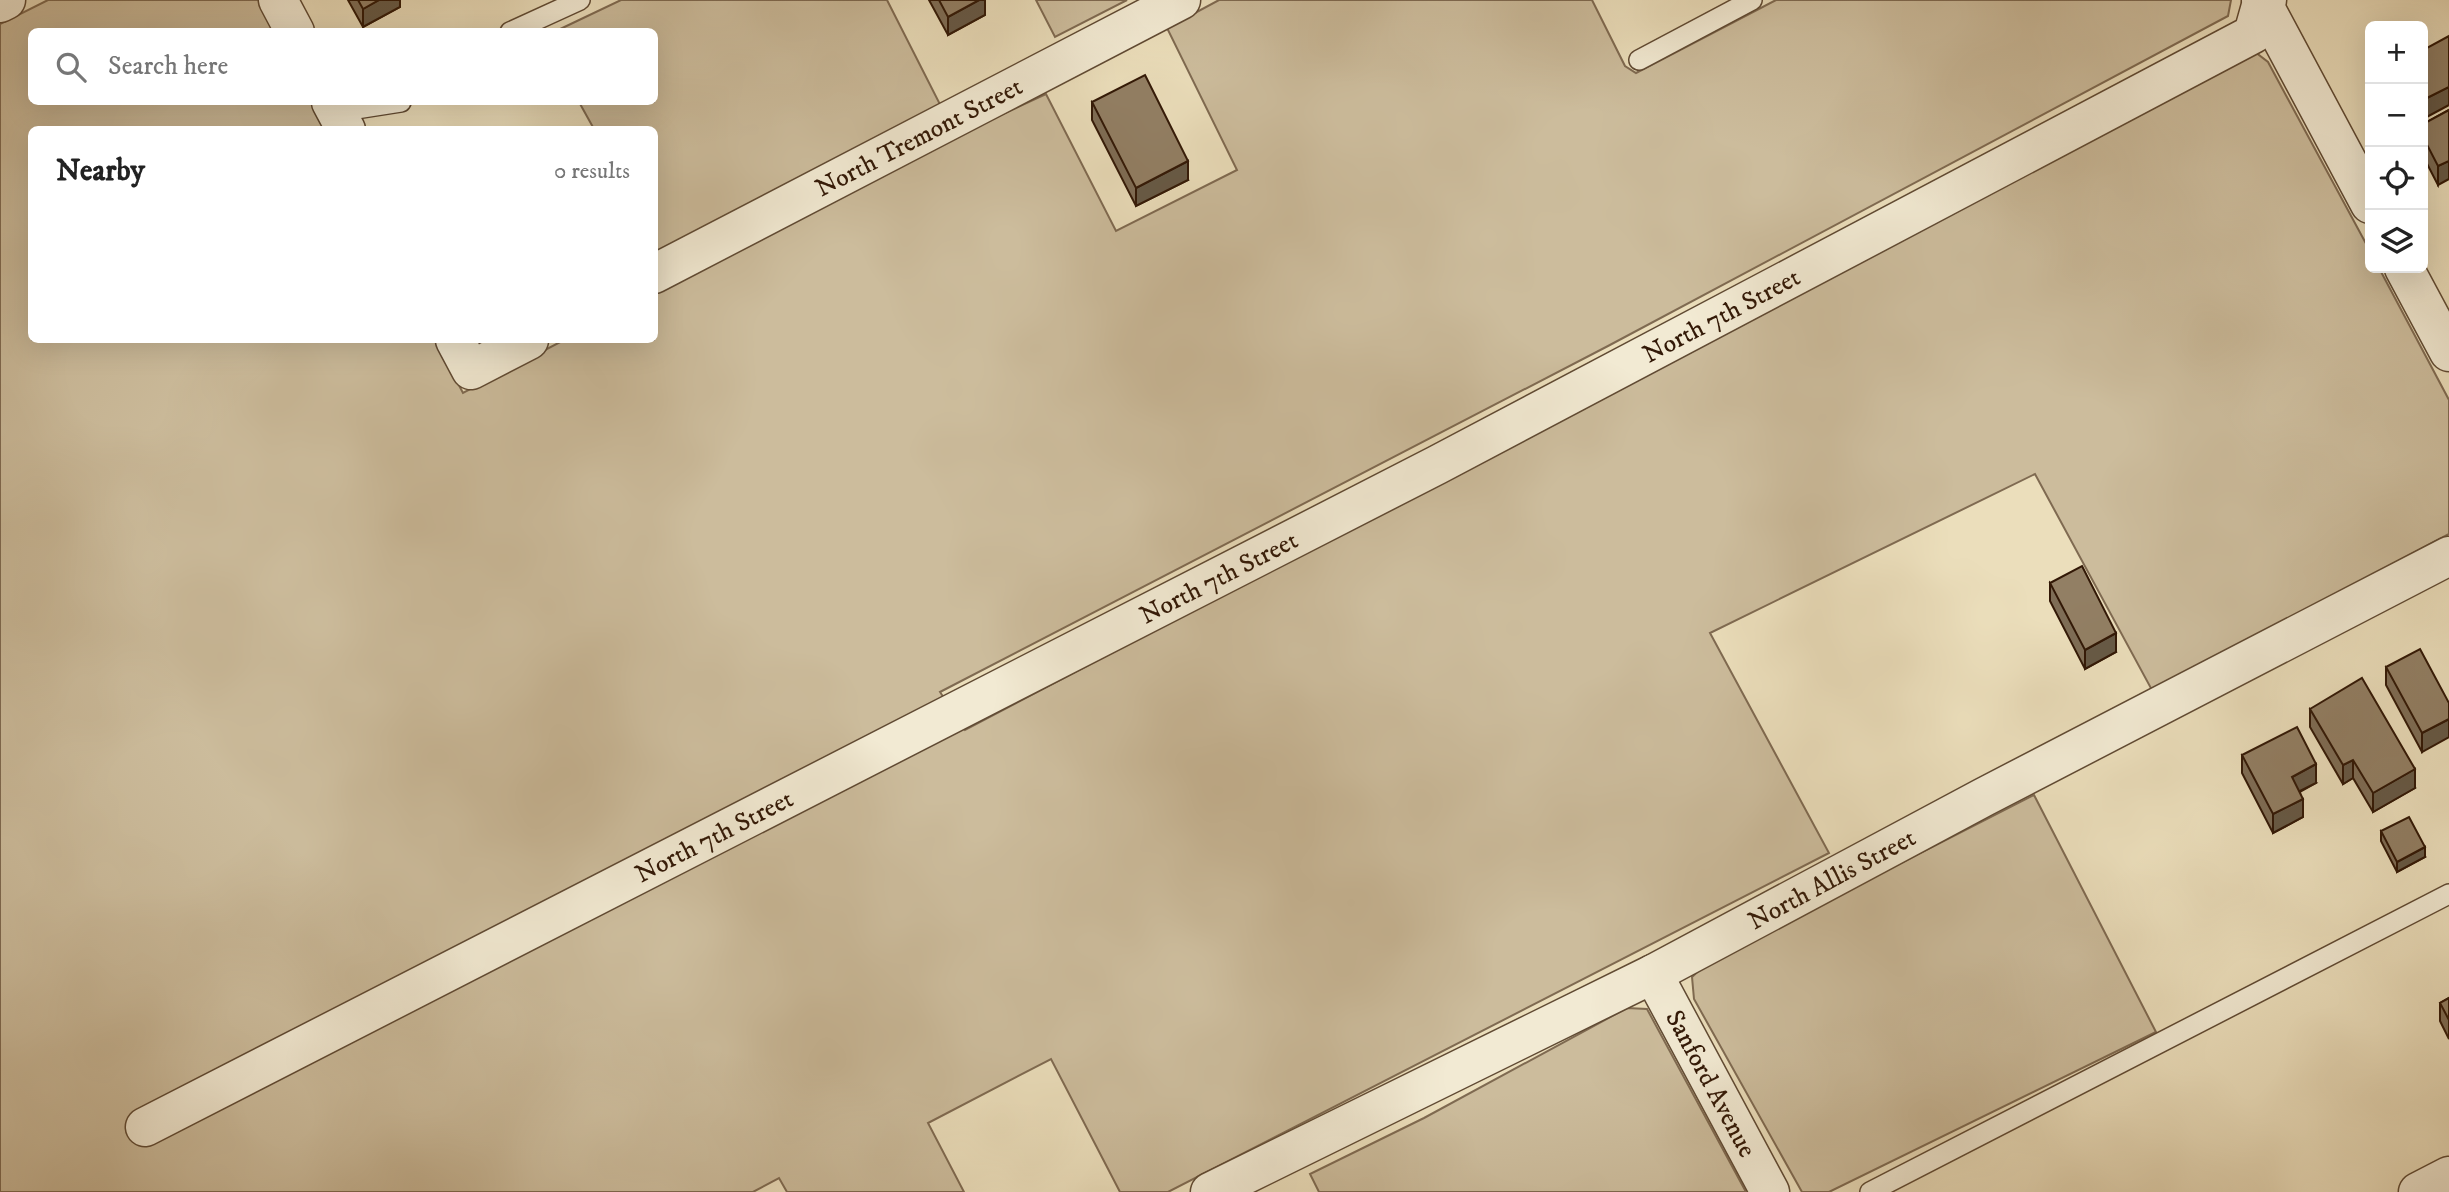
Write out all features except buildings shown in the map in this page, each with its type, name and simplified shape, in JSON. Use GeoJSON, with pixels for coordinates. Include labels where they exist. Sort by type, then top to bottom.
{"type":"FeatureCollection","features":[{"type":"Feature","properties":{"kind":"street"},"geometry":{"type":"LineString","coordinates":[[0,3],[6,0]]}},
{"type":"Feature","properties":{"kind":"street"},"geometry":{"type":"LineString","coordinates":[[278,0],[293,28]]}},
{"type":"Feature","properties":{"kind":"street","name":"North Tremont Street"},"geometry":{"type":"LineString","coordinates":[[658,272],[1181,0]]}},
{"type":"Feature","properties":{"kind":"street"},"geometry":{"type":"LineString","coordinates":[[2263,1],[2365,195]]}},
{"type":"Feature","properties":{"kind":"street","name":"North 7th Street"},"geometry":{"type":"LineString","coordinates":[[145,1128],[1437,465],[2216,54],[2253,34],[2263,1]]}},
{"type":"Feature","properties":{"kind":"street"},"geometry":{"type":"LineString","coordinates":[[2407,273],[2449,352]]}},
{"type":"Feature","properties":{"kind":"street"},"geometry":{"type":"LineString","coordinates":[[463,354],[515,343]]}},
{"type":"Feature","properties":{"kind":"street","name":"North Allis Street"},"geometry":{"type":"LineString","coordinates":[[1210,1192],[1653,974],[1984,797],[2449,556]]}},
{"type":"Feature","properties":{"kind":"street","name":"Sanford Avenue"},"geometry":{"type":"LineString","coordinates":[[1653,974],[1770,1192]]}},
{"type":"Feature","properties":{"kind":"street"},"geometry":{"type":"LineString","coordinates":[[2418,1192],[2449,1176]]}},
{"type":"Feature","properties":{"kind":"lane"},"geometry":{"type":"LineString","coordinates":[[519,28],[580,0]]}},
{"type":"Feature","properties":{"kind":"lane"},"geometry":{"type":"LineString","coordinates":[[1639,60],[1752,0]]}},
{"type":"Feature","properties":{"kind":"lane"},"geometry":{"type":"LineString","coordinates":[[338,114],[385,105]]}},
{"type":"Feature","properties":{"kind":"lane"},"geometry":{"type":"LineString","coordinates":[[1870,1192],[2449,894]]}},
{"type":"Feature","properties":{"kind":"shaded area"},"geometry":{"type":"Polygon","coordinates":[[[48,0],[261,0],[275,28],[28,28],[28,105],[315,105],[325,126],[28,126],[28,343],[437,343],[463,393],[558,343],[658,343],[658,289],[672,281],[658,253],[658,126],[592,126],[581,105],[658,105],[658,28],[562,28],[621,0],[887,0],[956,136],[1046,94],[1116,231],[1237,170],[1167,28],[1219,0],[1592,0],[1625,66],[1636,73],[1776,0],[2231,0],[2228,16],[1608,346],[940,692],[965,730],[2255,52],[2268,62],[2365,242],[2365,273],[2382,273],[2449,400],[2449,534],[2153,692],[2035,474],[1710,633],[1829,853],[1168,1192],[1120,1192],[1051,1059],[928,1123],[964,1192],[787,1192],[779,1178],[753,1192],[0,1192],[0,24],[48,0]]]}},
{"type":"Feature","properties":{"kind":"shaded area"},"geometry":{"type":"Polygon","coordinates":[[[1036,0],[1127,0],[1055,37],[1036,0]]]}},
{"type":"Feature","properties":{"kind":"shaded area"},"geometry":{"type":"Polygon","coordinates":[[[2034,795],[2156,1032],[1829,1192],[1802,1192],[1694,999],[1692,977],[1709,961],[2034,795]]]}},
{"type":"Feature","properties":{"kind":"shaded area"},"geometry":{"type":"Polygon","coordinates":[[[1627,1008],[1647,1009],[1746,1192],[1319,1192],[1310,1174],[1424,1118],[1627,1008]]]}}]}
